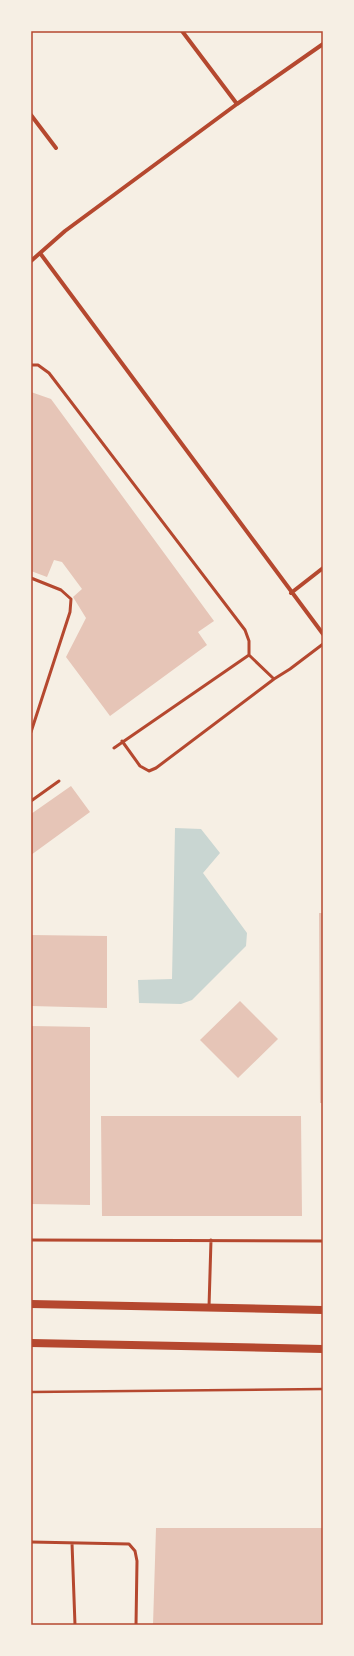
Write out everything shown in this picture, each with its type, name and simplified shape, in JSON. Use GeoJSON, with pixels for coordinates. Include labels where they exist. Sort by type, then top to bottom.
{"type":"FeatureCollection","features":[{"type":"Feature","properties":{"kind":"main road"},"geometry":{"type":"LineString","coordinates":[[31,1304],[209,1309],[323,1310]]}},
{"type":"Feature","properties":{"kind":"main road"},"geometry":{"type":"LineString","coordinates":[[31,1343],[323,1349]]}},
{"type":"Feature","properties":{"kind":"street"},"geometry":{"type":"LineString","coordinates":[[182,31],[237,104]]}},
{"type":"Feature","properties":{"kind":"street"},"geometry":{"type":"LineString","coordinates":[[31,261],[65,231],[237,104],[323,44]]}},
{"type":"Feature","properties":{"kind":"street"},"geometry":{"type":"LineString","coordinates":[[31,115],[56,148]]}},
{"type":"Feature","properties":{"kind":"street"},"geometry":{"type":"LineString","coordinates":[[40,253],[291,593],[323,634]]}},
{"type":"Feature","properties":{"kind":"street"},"geometry":{"type":"LineString","coordinates":[[291,593],[323,568]]}},
{"type":"Feature","properties":{"kind":"lane"},"geometry":{"type":"LineString","coordinates":[[31,365],[38,365],[48,373],[245,630],[249,641],[249,655],[274,679]]}},
{"type":"Feature","properties":{"kind":"lane"},"geometry":{"type":"LineString","coordinates":[[31,578],[61,590],[71,599],[70,612],[31,732]]}},
{"type":"Feature","properties":{"kind":"lane"},"geometry":{"type":"LineString","coordinates":[[122,741],[140,766],[148,771],[156,768],[323,644]]}},
{"type":"Feature","properties":{"kind":"lane"},"geometry":{"type":"LineString","coordinates":[[114,748],[122,741],[249,655]]}},
{"type":"Feature","properties":{"kind":"lane"},"geometry":{"type":"LineString","coordinates":[[31,801],[59,781]]}},
{"type":"Feature","properties":{"kind":"lane"},"geometry":{"type":"LineString","coordinates":[[31,1240],[323,1241]]}},
{"type":"Feature","properties":{"kind":"lane"},"geometry":{"type":"LineString","coordinates":[[209,1309],[211,1240]]}},
{"type":"Feature","properties":{"kind":"lane"},"geometry":{"type":"LineString","coordinates":[[31,1542],[129,1544],[135,1551],[137,1561],[136,1625]]}},
{"type":"Feature","properties":{"kind":"lane"},"geometry":{"type":"LineString","coordinates":[[72,1543],[75,1625]]}},
{"type":"Feature","properties":{"kind":"path"},"geometry":{"type":"LineString","coordinates":[[31,1392],[323,1390]]}},
{"type":"Feature","properties":{"kind":"shaded area"},"geometry":{"type":"Polygon","coordinates":[[[175,828],[201,829],[220,853],[203,873],[247,933],[246,946],[192,1000],[181,1004],[139,1003],[138,980],[172,979],[175,828]]]}},
{"type":"Feature","properties":{"kind":"building"},"geometry":{"type":"Polygon","coordinates":[[[31,392],[51,399],[214,621],[198,632],[207,645],[110,716],[66,657],[86,618],[73,597],[82,589],[62,562],[54,560],[47,577],[31,571],[31,392]]]}},
{"type":"Feature","properties":{"kind":"building"},"geometry":{"type":"Polygon","coordinates":[[[71,786],[90,812],[31,855],[31,814],[71,786]]]}},
{"type":"Feature","properties":{"kind":"building"},"geometry":{"type":"Polygon","coordinates":[[[319,913],[323,913],[323,1103],[320,1103],[319,913]]]}},
{"type":"Feature","properties":{"kind":"building"},"geometry":{"type":"Polygon","coordinates":[[[31,935],[107,936],[107,1008],[31,1006],[31,935]]]}},
{"type":"Feature","properties":{"kind":"building"},"geometry":{"type":"Polygon","coordinates":[[[240,1001],[278,1039],[238,1078],[200,1040],[240,1001]]]}},
{"type":"Feature","properties":{"kind":"building"},"geometry":{"type":"Polygon","coordinates":[[[31,1026],[90,1027],[90,1205],[31,1204],[31,1026]]]}},
{"type":"Feature","properties":{"kind":"building"},"geometry":{"type":"Polygon","coordinates":[[[101,1116],[301,1116],[302,1216],[102,1216],[101,1116]]]}},
{"type":"Feature","properties":{"kind":"building"},"geometry":{"type":"Polygon","coordinates":[[[156,1528],[323,1528],[323,1625],[153,1625],[156,1528]]]}}]}
